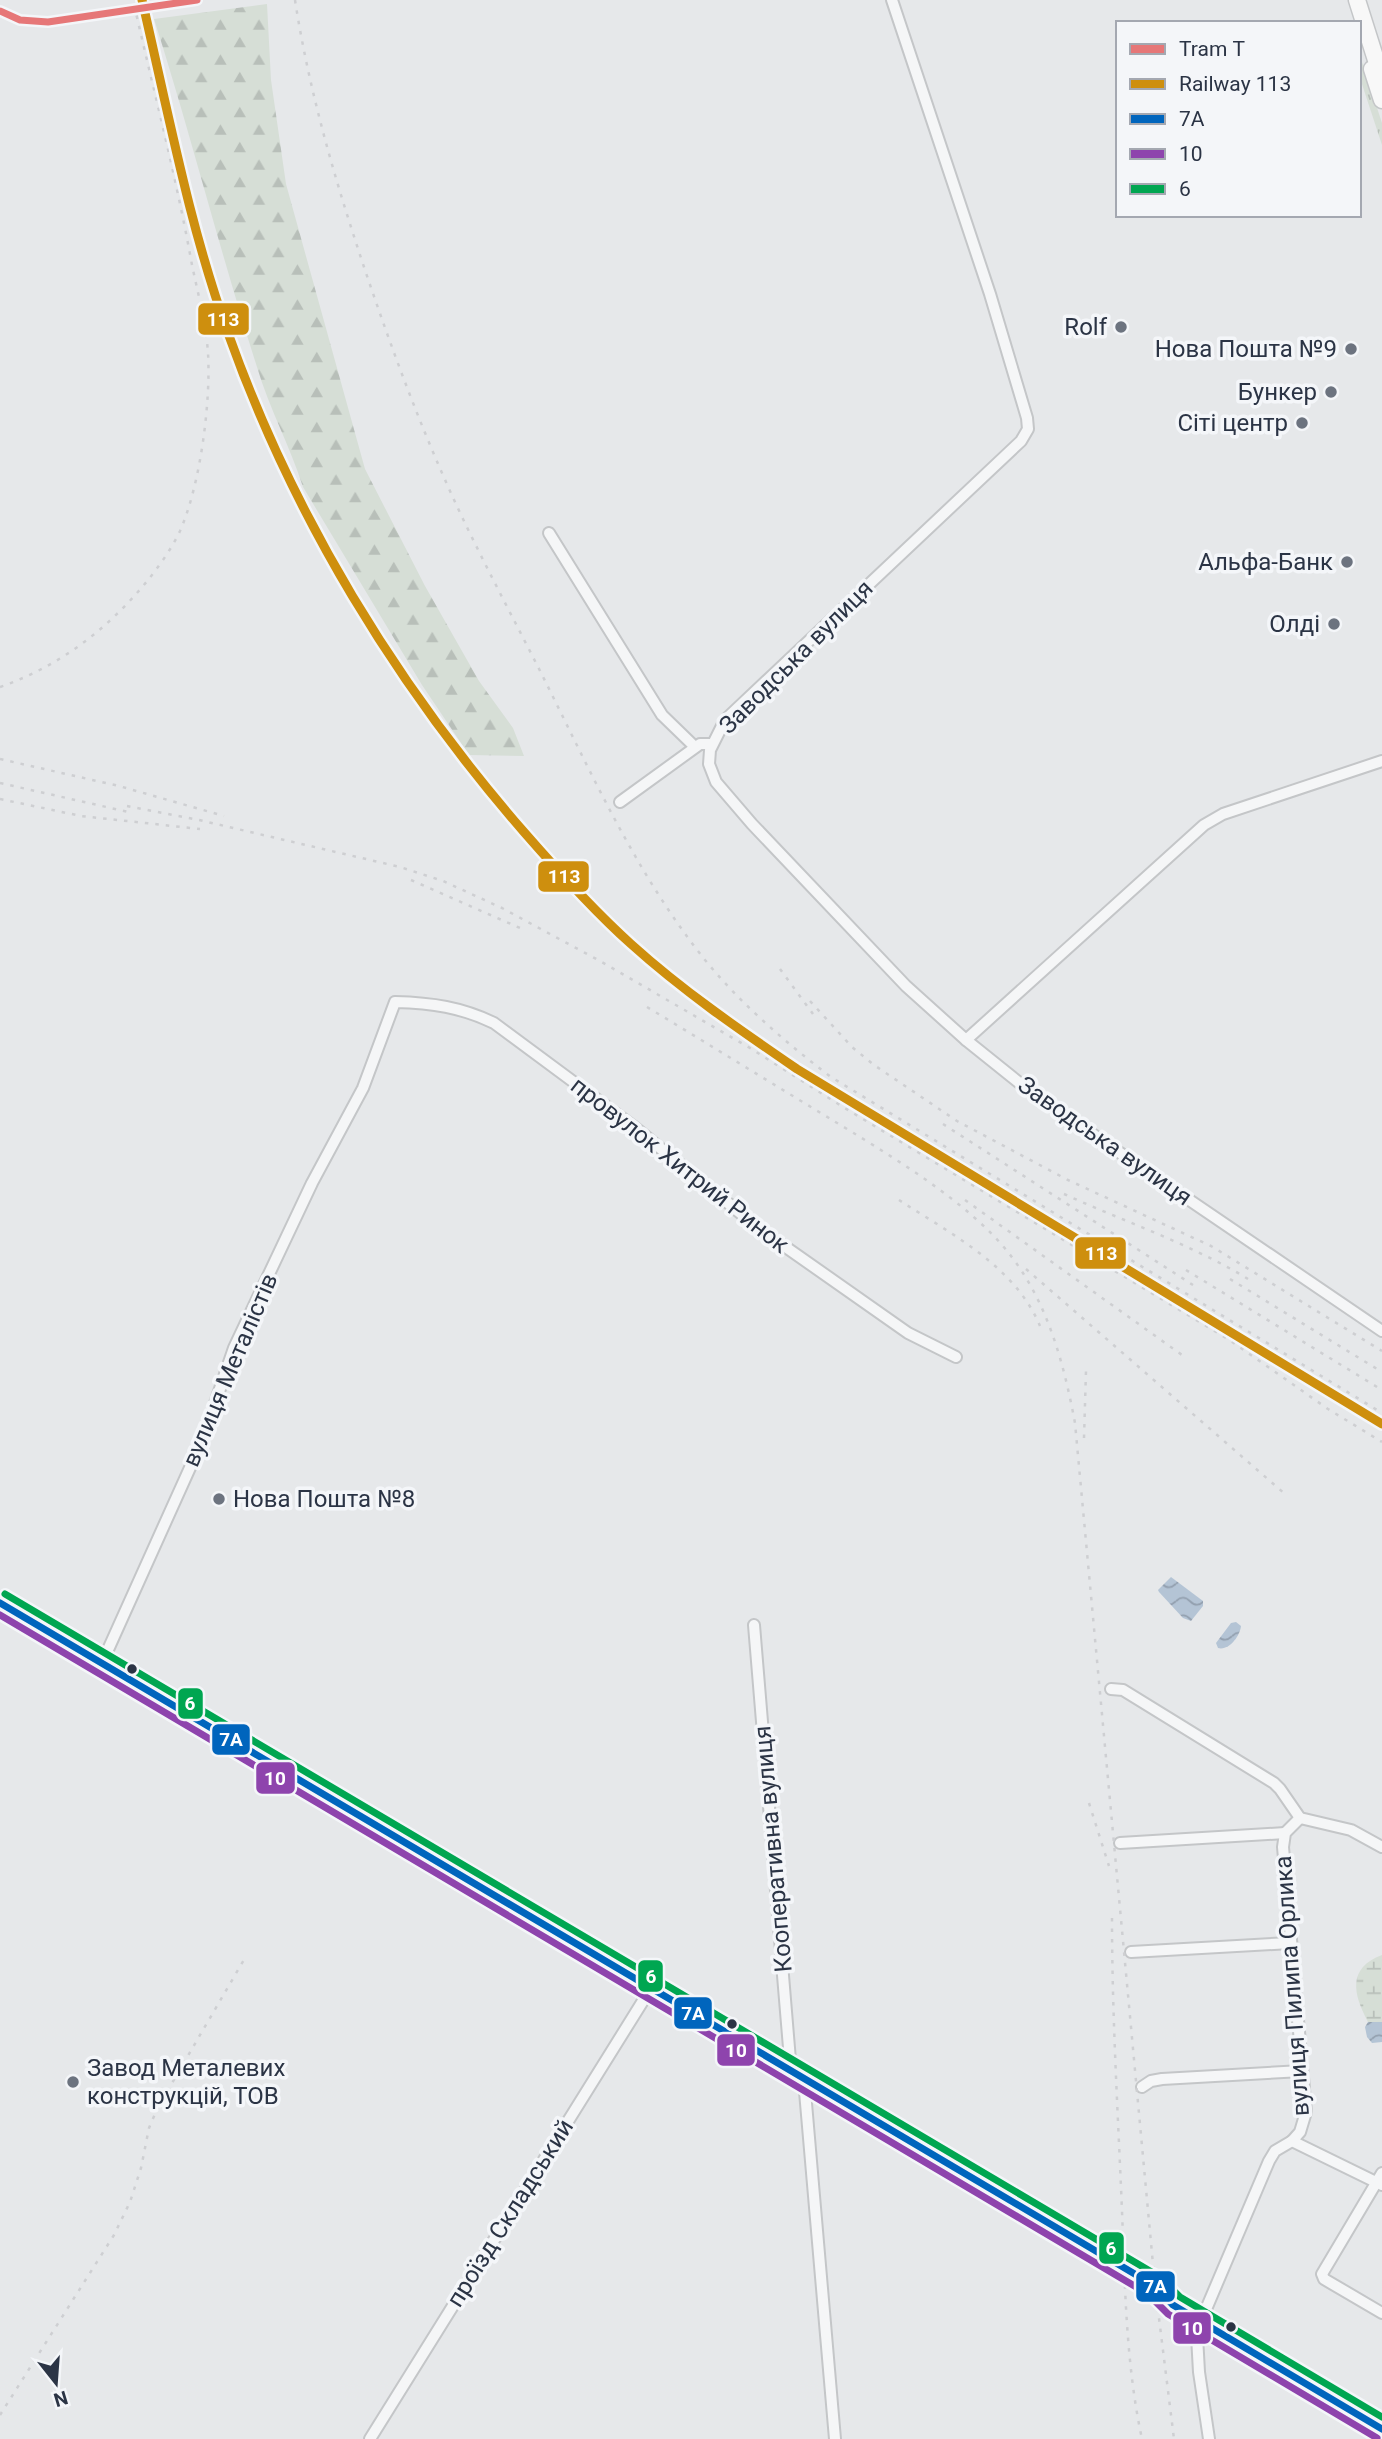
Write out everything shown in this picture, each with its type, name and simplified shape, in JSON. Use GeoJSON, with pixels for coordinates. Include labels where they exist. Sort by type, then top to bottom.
{"type":"FeatureCollection","features":[{"type":"Feature","properties":{"kind":"main road"},"geometry":{"type":"LineString","coordinates":[[1350,0],[1356,21]]}},
{"type":"Feature","properties":{"kind":"main road"},"geometry":{"type":"LineString","coordinates":[[1357,0],[1382,79]]}},
{"type":"Feature","properties":{"kind":"main road"},"geometry":{"type":"LineString","coordinates":[[1361,36],[1382,100]]}},
{"type":"Feature","properties":{"kind":"main road"},"geometry":{"type":"LineString","coordinates":[[0,1603],[1155,2286],[1173,2305],[1382,2429]]}},
{"type":"Feature","properties":{"kind":"street","name":"Заводська вулиця"},"geometry":{"type":"LineString","coordinates":[[892,0],[990,295],[1028,429],[1021,441],[725,720],[712,744],[709,764],[713,777],[752,824],[906,986],[966,1040],[1032,1093],[1382,1331]]}},
{"type":"Feature","properties":{"kind":"street"},"geometry":{"type":"LineString","coordinates":[[549,533],[663,715],[695,747]]}},
{"type":"Feature","properties":{"kind":"street"},"geometry":{"type":"LineString","coordinates":[[620,802],[695,747],[712,744]]}},
{"type":"Feature","properties":{"kind":"street"},"geometry":{"type":"LineString","coordinates":[[966,1040],[1204,825],[1223,814],[1382,761]]}},
{"type":"Feature","properties":{"kind":"street","name":"провулок Хитрий Ринок"},"geometry":{"type":"LineString","coordinates":[[395,1002],[422,1003],[470,1011],[495,1023],[633,1126],[760,1229],[908,1333],[956,1357]]}},
{"type":"Feature","properties":{"kind":"street","name":"вулиця Металістів"},"geometry":{"type":"LineString","coordinates":[[102,1663],[202,1441],[234,1348],[312,1183],[363,1088],[395,1002]]}},
{"type":"Feature","properties":{"kind":"street","name":"Кооперативна вулиця"},"geometry":{"type":"LineString","coordinates":[[754,1625],[835,2439]]}},
{"type":"Feature","properties":{"kind":"street"},"geometry":{"type":"LineString","coordinates":[[1111,1689],[1123,1690],[1274,1783],[1300,1818],[1344,1827],[1382,1847]]}},
{"type":"Feature","properties":{"kind":"street","name":"вулиця Пилипа Орлика"},"geometry":{"type":"LineString","coordinates":[[1300,1818],[1285,1833],[1283,1847],[1305,2121],[1292,2141],[1380,2180]]}},
{"type":"Feature","properties":{"kind":"street"},"geometry":{"type":"LineString","coordinates":[[1120,1843],[1285,1833]]}},
{"type":"Feature","properties":{"kind":"street"},"geometry":{"type":"LineString","coordinates":[[1130,1952],[1290,1943]]}},
{"type":"Feature","properties":{"kind":"street","name":"проїзд Складський"},"geometry":{"type":"LineString","coordinates":[[370,2439],[651,1988]]}},
{"type":"Feature","properties":{"kind":"street"},"geometry":{"type":"LineString","coordinates":[[1142,2087],[1151,2081],[1162,2079],[1302,2071]]}},
{"type":"Feature","properties":{"kind":"street"},"geometry":{"type":"LineString","coordinates":[[1209,2439],[1199,2372],[1199,2320],[1269,2161],[1275,2151],[1292,2141]]}},
{"type":"Feature","properties":{"kind":"street"},"geometry":{"type":"LineString","coordinates":[[1380,2180],[1322,2274],[1324,2279],[1382,2313]]}},
{"type":"Feature","properties":{"kind":"green space"},"geometry":{"type":"Polygon","coordinates":[[[267,4],[271,80],[286,184],[365,469],[425,586],[479,681],[513,728],[524,756],[469,755],[422,685],[303,487],[262,382],[154,19],[267,4]]]}},
{"type":"Feature","properties":{"kind":"green space"},"geometry":{"type":"Polygon","coordinates":[[[1361,59],[1382,123],[1382,145],[1361,81],[1361,59]]]}},
{"type":"Feature","properties":{"kind":"green space"},"geometry":{"type":"Polygon","coordinates":[[[1382,1955],[1382,2022],[1368,2022],[1359,2002],[1356,1983],[1363,1967],[1382,1955]]]}},
{"type":"Feature","properties":{"kind":"water"},"geometry":{"type":"Polygon","coordinates":[[[1171,1577],[1203,1601],[1203,1606],[1191,1621],[1183,1618],[1158,1590],[1171,1577]]]}},
{"type":"Feature","properties":{"kind":"water"},"geometry":{"type":"Polygon","coordinates":[[[1236,1622],[1241,1626],[1236,1638],[1230,1645],[1218,1648],[1216,1643],[1231,1623],[1236,1622]]]}},
{"type":"Feature","properties":{"kind":"water"},"geometry":{"type":"Polygon","coordinates":[[[1368,2022],[1382,2022],[1382,2042],[1372,2043],[1367,2037],[1365,2027],[1368,2022]]]}},
{"type":"Feature","properties":{"kind":"railway"},"geometry":{"type":"LineString","coordinates":[[0,687],[63,657],[99,630],[133,598],[177,537],[193,491],[203,444],[208,396],[206,331],[179,198],[133,0]]}},
{"type":"Feature","properties":{"kind":"railway"},"geometry":{"type":"LineString","coordinates":[[295,0],[315,102],[343,201],[386,331],[435,457],[472,537],[612,815],[655,890],[705,960],[764,1022],[831,1077],[1382,1413]]}},
{"type":"Feature","properties":{"kind":"railway"},"geometry":{"type":"LineString","coordinates":[[0,759],[119,786],[224,816]]}},
{"type":"Feature","properties":{"kind":"railway"},"geometry":{"type":"LineString","coordinates":[[0,783],[133,813]]}},
{"type":"Feature","properties":{"kind":"railway"},"geometry":{"type":"LineString","coordinates":[[0,799],[81,816],[200,829]]}},
{"type":"Feature","properties":{"kind":"railway"},"geometry":{"type":"LineString","coordinates":[[127,806],[400,867],[443,881],[502,908],[750,1048],[1231,1341],[1328,1409],[1382,1442]]}},
{"type":"Feature","properties":{"kind":"railway"},"geometry":{"type":"LineString","coordinates":[[411,880],[520,928]]}},
{"type":"Feature","properties":{"kind":"railway"},"geometry":{"type":"LineString","coordinates":[[780,969],[813,1014]]}},
{"type":"Feature","properties":{"kind":"railway"},"geometry":{"type":"LineString","coordinates":[[810,1001],[852,1047],[874,1065],[957,1121],[1068,1180],[1211,1246],[1382,1351]]}},
{"type":"Feature","properties":{"kind":"railway"},"geometry":{"type":"LineString","coordinates":[[647,1007],[876,1147],[950,1198],[994,1236],[1011,1256],[1035,1294],[1053,1335],[1075,1423],[1155,2286],[1174,2439]]}},
{"type":"Feature","properties":{"kind":"railway"},"geometry":{"type":"LineString","coordinates":[[943,1124],[1193,1285]]}},
{"type":"Feature","properties":{"kind":"railway"},"geometry":{"type":"LineString","coordinates":[[1064,1194],[1181,1244],[1248,1279]]}},
{"type":"Feature","properties":{"kind":"railway"},"geometry":{"type":"LineString","coordinates":[[899,1200],[960,1239],[998,1269],[1015,1286],[1040,1326]]}},
{"type":"Feature","properties":{"kind":"railway"},"geometry":{"type":"LineString","coordinates":[[965,1200],[1182,1355]]}},
{"type":"Feature","properties":{"kind":"railway"},"geometry":{"type":"LineString","coordinates":[[1026,1269],[1285,1494]]}},
{"type":"Feature","properties":{"kind":"railway"},"geometry":{"type":"LineString","coordinates":[[1186,1270],[1382,1390]]}},
{"type":"Feature","properties":{"kind":"railway"},"geometry":{"type":"LineString","coordinates":[[1230,1279],[1382,1372]]}},
{"type":"Feature","properties":{"kind":"railway"},"geometry":{"type":"LineString","coordinates":[[1084,1438],[1086,1371]]}},
{"type":"Feature","properties":{"kind":"railway"},"geometry":{"type":"LineString","coordinates":[[1089,1803],[1109,1866]]}},
{"type":"Feature","properties":{"kind":"railway"},"geometry":{"type":"LineString","coordinates":[[1112,1918],[1125,2297],[1129,2354],[1142,2439]]}},
{"type":"Feature","properties":{"kind":"railway"},"geometry":{"type":"LineString","coordinates":[[0,2415],[114,2235],[130,2202],[141,2168],[149,2128],[158,2107],[245,1958]]}},
{"type":"Feature","properties":{"kind":"tram line","name":"Т"},"geometry":{"type":"LineString","coordinates":[[0,11],[20,20],[48,22],[197,0]]}},
{"type":"Feature","properties":{"kind":"rail line","name":"113"},"geometry":{"type":"LineString","coordinates":[[142,0],[180,168],[214,292],[254,401],[284,467],[316,533],[391,658],[477,776],[524,832],[576,890],[631,944],[733,1025],[797,1069],[1382,1424]]}},
{"type":"Feature","properties":{"kind":"transit line","name":"6"},"geometry":{"type":"LineString","coordinates":[[5,1594],[1160,2277],[1180,2297],[1382,2417]]}},
{"type":"Feature","properties":{"kind":"transit line","name":"7А"},"geometry":{"type":"LineString","coordinates":[[0,1603],[1155,2286],[1173,2305],[1382,2429]]}},
{"type":"Feature","properties":{"kind":"transit line","name":"10"},"geometry":{"type":"LineString","coordinates":[[0,1615],[1148,2294],[1168,2314],[1377,2438]]}},
{"type":"Feature","properties":{"kind":"place","name":"Rolf"},"geometry":{"type":"Point","coordinates":[1121,327]}},
{"type":"Feature","properties":{"kind":"place","name":"Нова Пошта №9"},"geometry":{"type":"Point","coordinates":[1351,349]}},
{"type":"Feature","properties":{"kind":"place","name":"Бункер"},"geometry":{"type":"Point","coordinates":[1331,392]}},
{"type":"Feature","properties":{"kind":"place","name":"Сіті центр"},"geometry":{"type":"Point","coordinates":[1302,423]}},
{"type":"Feature","properties":{"kind":"place","name":"Альфа-Банк"},"geometry":{"type":"Point","coordinates":[1347,562]}},
{"type":"Feature","properties":{"kind":"place","name":"Олді"},"geometry":{"type":"Point","coordinates":[1334,624]}},
{"type":"Feature","properties":{"kind":"place","name":"Нова Пошта №8"},"geometry":{"type":"Point","coordinates":[219,1499]}},
{"type":"Feature","properties":{"kind":"place","name":"Завод Металевих конструкцій, ТОВ"},"geometry":{"type":"Point","coordinates":[73,2082]}}]}
